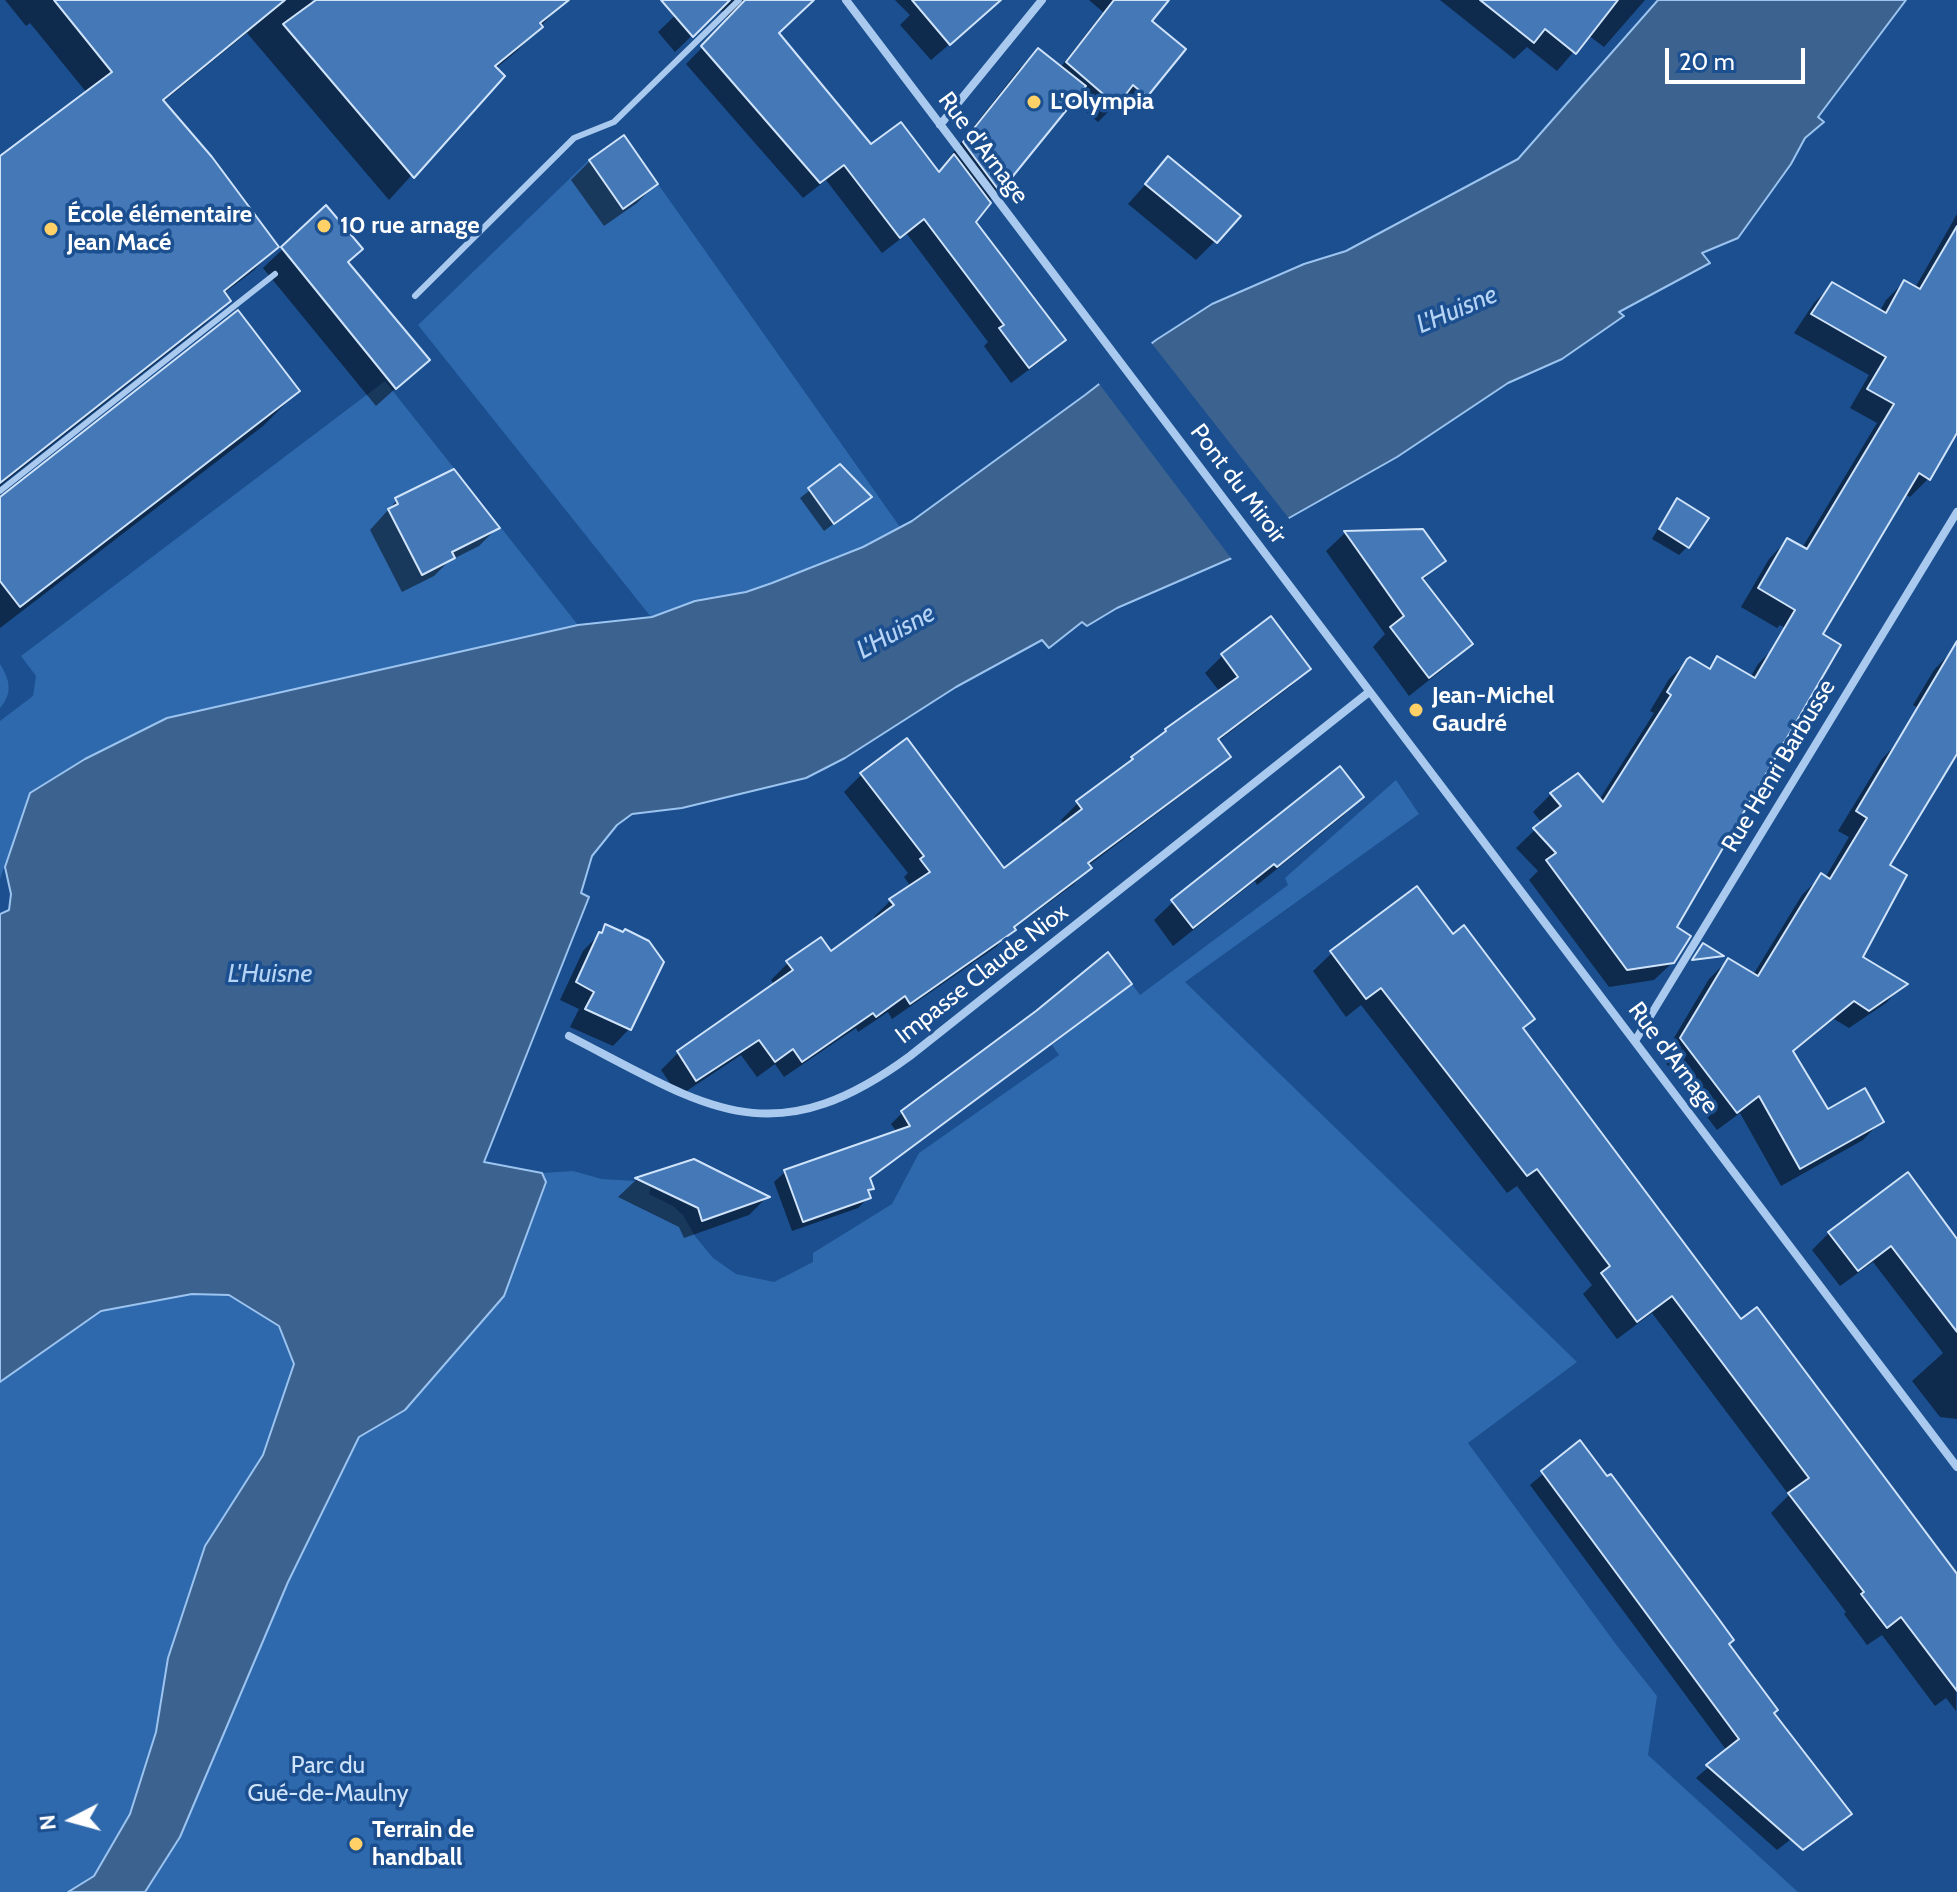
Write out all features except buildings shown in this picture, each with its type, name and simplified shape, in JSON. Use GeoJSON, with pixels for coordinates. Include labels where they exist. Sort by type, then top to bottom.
{"type":"FeatureCollection","features":[{"type":"Feature","properties":{"kind":"street","name":"Rue d'Arnage"},"geometry":{"type":"LineString","coordinates":[[846,0],[1088,320]]}},
{"type":"Feature","properties":{"kind":"street"},"geometry":{"type":"LineString","coordinates":[[940,125],[1042,0]]}},
{"type":"Feature","properties":{"kind":"street","name":"Pont du Miroir"},"geometry":{"type":"LineString","coordinates":[[1088,320],[1356,673]]}},
{"type":"Feature","properties":{"kind":"street","name":"Rue Henri Barbusse"},"geometry":{"type":"LineString","coordinates":[[1635,1041],[1957,512]]}},
{"type":"Feature","properties":{"kind":"street","name":"Rue d'Arnage"},"geometry":{"type":"LineString","coordinates":[[1356,673],[1957,1467]]}},
{"type":"Feature","properties":{"kind":"street","name":"Impasse Claude Niox"},"geometry":{"type":"LineString","coordinates":[[569,1036],[690,1098],[724,1109],[782,1113],[831,1102],[882,1076],[933,1038],[1369,692]]}},
{"type":"Feature","properties":{"kind":"lane"},"geometry":{"type":"LineString","coordinates":[[415,296],[574,138],[614,122],[739,0]]}},
{"type":"Feature","properties":{"kind":"lane"},"geometry":{"type":"LineString","coordinates":[[0,491],[275,274]]}},
{"type":"Feature","properties":{"kind":"green space"},"geometry":{"type":"Polygon","coordinates":[[[589,160],[623,209],[658,184],[900,527],[863,547],[772,583],[746,592],[685,604],[651,617],[418,325],[589,160]]]}},
{"type":"Feature","properties":{"kind":"green space"},"geometry":{"type":"Polygon","coordinates":[[[385,381],[578,625],[167,718],[30,793],[0,879],[0,721],[33,696],[36,676],[21,656],[385,381]]]}},
{"type":"Feature","properties":{"kind":"green space"},"geometry":{"type":"Polygon","coordinates":[[[0,664],[9,686],[0,708],[0,664]]]}},
{"type":"Feature","properties":{"kind":"green space","name":"Parc du Gué-de-Maulny"},"geometry":{"type":"Polygon","coordinates":[[[1396,780],[1419,814],[1185,982],[1577,1362],[1468,1443],[1657,1696],[1648,1755],[1798,1892],[145,1892],[180,1837],[288,1582],[360,1437],[405,1410],[504,1296],[533,1212],[542,1196],[542,1173],[573,1171],[602,1179],[652,1182],[649,1194],[673,1206],[683,1215],[713,1258],[736,1274],[774,1282],[813,1262],[813,1253],[892,1204],[919,1153],[1059,1055],[1052,1045],[1132,984],[1140,995],[1288,885],[1285,878],[1396,780]]]}},
{"type":"Feature","properties":{"kind":"green space"},"geometry":{"type":"Polygon","coordinates":[[[192,1294],[229,1295],[279,1327],[294,1364],[263,1455],[205,1546],[168,1658],[156,1732],[130,1814],[114,1844],[94,1876],[68,1892],[0,1892],[0,1382],[101,1311],[192,1294]]]}},
{"type":"Feature","properties":{"kind":"water","name":"L'Huisne"},"geometry":{"type":"Polygon","coordinates":[[[1658,0],[1906,0],[1818,117],[1824,122],[1805,138],[1791,164],[1738,238],[1702,253],[1710,263],[1619,312],[1624,316],[1562,359],[1508,383],[1397,457],[1289,518],[1232,558],[1117,608],[1087,626],[1082,622],[1049,648],[1042,640],[956,687],[845,758],[806,778],[682,808],[632,814],[617,825],[592,856],[581,893],[589,897],[484,1162],[542,1173],[546,1182],[504,1296],[405,1410],[359,1437],[288,1582],[180,1837],[145,1892],[68,1892],[94,1876],[130,1814],[156,1732],[168,1658],[205,1546],[263,1455],[294,1364],[279,1326],[229,1295],[192,1294],[101,1311],[0,1382],[0,914],[9,910],[11,894],[5,867],[30,793],[85,759],[167,718],[578,625],[652,617],[695,601],[746,592],[863,547],[912,521],[1156,340],[1212,304],[1304,264],[1346,251],[1518,159],[1658,0]]]}},
{"type":"Feature","properties":{"kind":"pier"},"geometry":{"type":"Polygon","coordinates":[[[1149,340],[1291,521],[1234,562],[1097,381],[1149,340]]]}},
{"type":"Feature","properties":{"kind":"place","name":"L'Olympia"},"geometry":{"type":"Point","coordinates":[1034,102]}},
{"type":"Feature","properties":{"kind":"place","name":"10 rue arnage"},"geometry":{"type":"Point","coordinates":[324,226]}},
{"type":"Feature","properties":{"kind":"place","name":"École élémentaire Jean Macé"},"geometry":{"type":"Point","coordinates":[51,229]}},
{"type":"Feature","properties":{"kind":"place","name":"Jean-Michel Gaudré"},"geometry":{"type":"Point","coordinates":[1416,710]}},
{"type":"Feature","properties":{"kind":"place","name":"Terrain de handball"},"geometry":{"type":"Point","coordinates":[356,1844]}}]}
